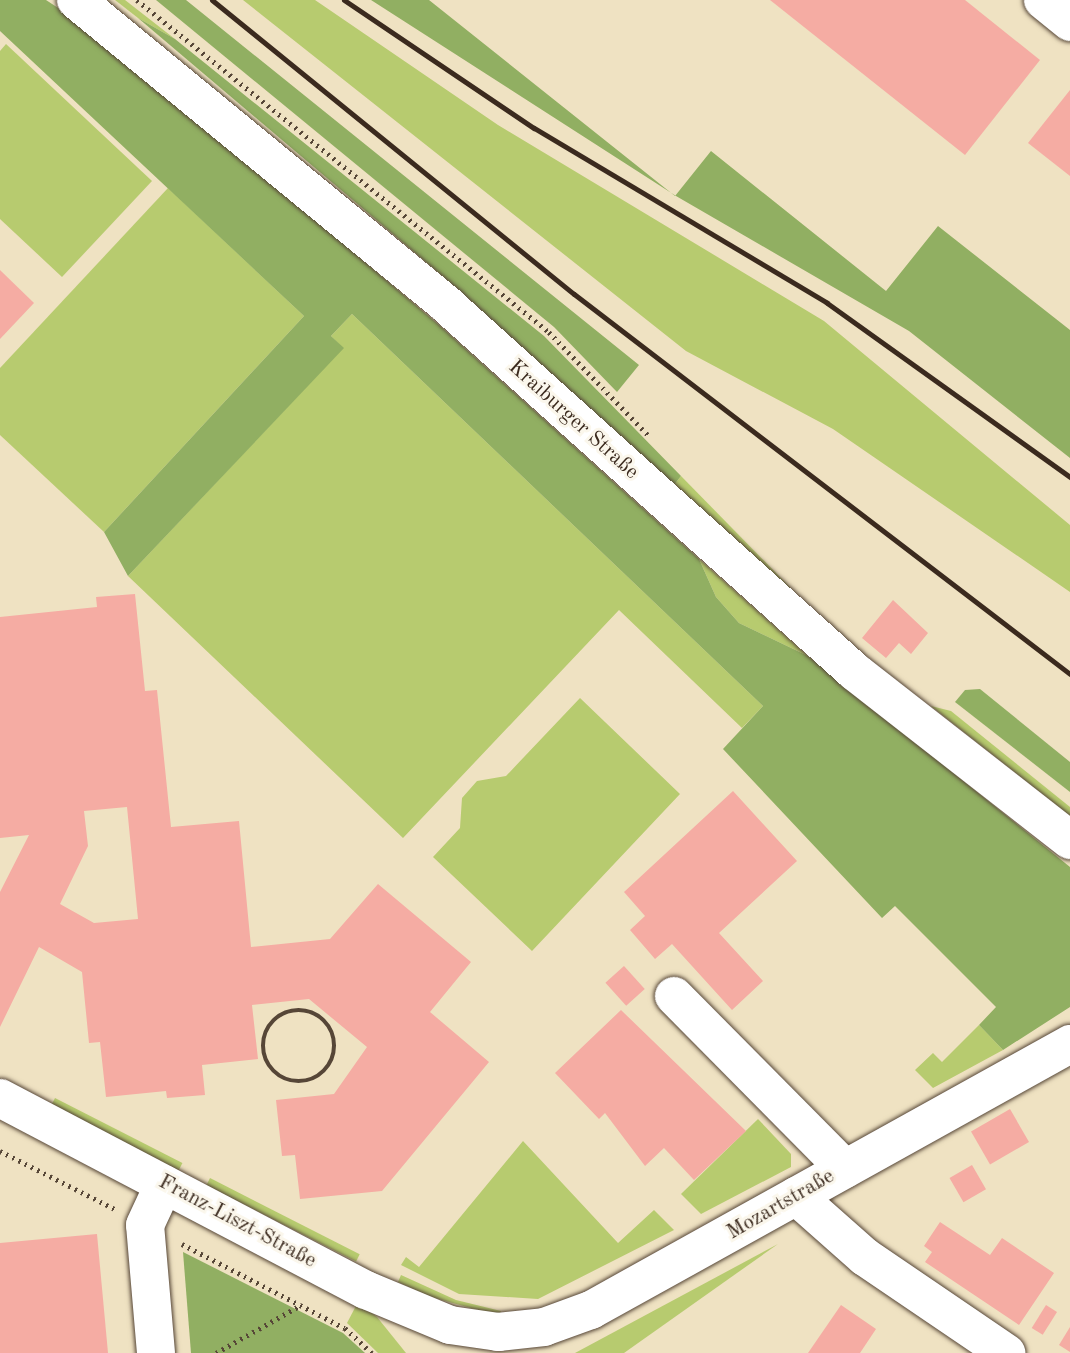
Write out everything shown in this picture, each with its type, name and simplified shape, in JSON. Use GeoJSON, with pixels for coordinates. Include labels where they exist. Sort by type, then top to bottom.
{"type":"FeatureCollection","features":[{"type":"Feature","properties":{"kind":"street","name":"Kraiburger Straße"},"geometry":{"type":"LineString","coordinates":[[76,0],[448,306],[855,672],[1070,841]]}},
{"type":"Feature","properties":{"kind":"street"},"geometry":{"type":"LineString","coordinates":[[1043,0],[1070,22]]}},
{"type":"Feature","properties":{"kind":"street"},"geometry":{"type":"LineString","coordinates":[[674,996],[845,1169]]}},
{"type":"Feature","properties":{"kind":"street","name":"Mozartstraße"},"geometry":{"type":"LineString","coordinates":[[464,1341],[534,1340],[591,1311],[1070,1044]]}},
{"type":"Feature","properties":{"kind":"street","name":"Franz-Liszt-Straße"},"geometry":{"type":"LineString","coordinates":[[0,1098],[464,1341]]}},
{"type":"Feature","properties":{"kind":"street"},"geometry":{"type":"LineString","coordinates":[[156,1353],[145,1225],[164,1184]]}},
{"type":"Feature","properties":{"kind":"street"},"geometry":{"type":"LineString","coordinates":[[796,1196],[865,1257],[1006,1353]]}},
{"type":"Feature","properties":{"kind":"path"},"geometry":{"type":"LineString","coordinates":[[300,1010],[324,1020],[335,1044],[328,1068],[306,1082],[272,1070],[264,1038],[276,1019],[300,1010]]}},
{"type":"Feature","properties":{"kind":"path"},"geometry":{"type":"LineString","coordinates":[[216,1353],[302,1305]]}},
{"type":"Feature","properties":{"kind":"path"},"geometry":{"type":"LineString","coordinates":[[345,1328],[372,1353]]}},
{"type":"Feature","properties":{"kind":"green space"},"geometry":{"type":"Polygon","coordinates":[[[0,0],[46,0],[90,29],[439,325],[699,559],[716,597],[739,623],[808,656],[1070,867],[1070,1007],[1003,1050],[979,1025],[996,1007],[895,906],[882,918],[723,749],[763,706],[352,314],[331,336],[344,348],[128,576],[104,532],[304,316],[0,31],[0,0]]]}},
{"type":"Feature","properties":{"kind":"green space"},"geometry":{"type":"Polygon","coordinates":[[[115,0],[125,0],[175,39],[138,18],[115,0]]]}},
{"type":"Feature","properties":{"kind":"green space"},"geometry":{"type":"Polygon","coordinates":[[[156,0],[186,0],[639,365],[617,392],[554,327],[156,0]]]}},
{"type":"Feature","properties":{"kind":"green space"},"geometry":{"type":"Polygon","coordinates":[[[243,0],[315,0],[498,125],[824,321],[1070,525],[1070,592],[833,429],[686,351],[243,0]]]}},
{"type":"Feature","properties":{"kind":"green space"},"geometry":{"type":"Polygon","coordinates":[[[371,0],[429,0],[671,193],[371,0]]]}},
{"type":"Feature","properties":{"kind":"green space"},"geometry":{"type":"Polygon","coordinates":[[[138,18],[175,39],[544,336],[681,476],[674,485],[459,290],[138,18]]]}},
{"type":"Feature","properties":{"kind":"green space"},"geometry":{"type":"Polygon","coordinates":[[[6,44],[152,181],[62,277],[0,219],[0,51],[6,44]]]}},
{"type":"Feature","properties":{"kind":"green space"},"geometry":{"type":"Polygon","coordinates":[[[711,151],[886,291],[938,226],[1070,330],[1070,458],[909,331],[675,196],[711,151]]]}},
{"type":"Feature","properties":{"kind":"green space"},"geometry":{"type":"Polygon","coordinates":[[[168,188],[304,316],[104,532],[0,435],[0,368],[168,188]]]}},
{"type":"Feature","properties":{"kind":"green space"},"geometry":{"type":"Polygon","coordinates":[[[352,314],[763,706],[742,728],[619,610],[403,838],[128,576],[343,348],[331,336],[352,314]]]}},
{"type":"Feature","properties":{"kind":"green space"},"geometry":{"type":"Polygon","coordinates":[[[681,476],[782,579],[810,608],[674,485],[681,476]]]}},
{"type":"Feature","properties":{"kind":"green space"},"geometry":{"type":"Polygon","coordinates":[[[699,559],[808,656],[739,623],[716,597],[699,559]]]}},
{"type":"Feature","properties":{"kind":"green space"},"geometry":{"type":"Polygon","coordinates":[[[980,689],[1070,762],[1070,792],[955,702],[965,690],[980,689]]]}},
{"type":"Feature","properties":{"kind":"green space"},"geometry":{"type":"Polygon","coordinates":[[[580,698],[680,794],[532,951],[433,857],[460,828],[462,798],[477,781],[506,776],[580,698]]]}},
{"type":"Feature","properties":{"kind":"green space"},"geometry":{"type":"Polygon","coordinates":[[[931,706],[951,711],[1070,807],[1070,816],[931,706]]]}},
{"type":"Feature","properties":{"kind":"green space"},"geometry":{"type":"Polygon","coordinates":[[[979,1025],[1003,1050],[933,1088],[915,1070],[933,1053],[942,1062],[979,1025]]]}},
{"type":"Feature","properties":{"kind":"green space"},"geometry":{"type":"Polygon","coordinates":[[[55,1098],[182,1163],[178,1171],[51,1106],[55,1098]]]}},
{"type":"Feature","properties":{"kind":"green space"},"geometry":{"type":"Polygon","coordinates":[[[758,1119],[791,1154],[791,1167],[701,1214],[681,1194],[758,1119]]]}},
{"type":"Feature","properties":{"kind":"green space"},"geometry":{"type":"Polygon","coordinates":[[[523,1141],[618,1243],[654,1210],[674,1230],[538,1299],[459,1294],[401,1265],[406,1257],[419,1267],[523,1141]]]}},
{"type":"Feature","properties":{"kind":"green space"},"geometry":{"type":"Polygon","coordinates":[[[210,1178],[360,1254],[356,1261],[206,1185],[210,1178]]]}},
{"type":"Feature","properties":{"kind":"green space"},"geometry":{"type":"Polygon","coordinates":[[[778,1244],[624,1353],[575,1353],[778,1244]]]}},
{"type":"Feature","properties":{"kind":"green space"},"geometry":{"type":"Polygon","coordinates":[[[183,1252],[343,1333],[365,1353],[191,1353],[183,1252]]]}},
{"type":"Feature","properties":{"kind":"green space"},"geometry":{"type":"Polygon","coordinates":[[[401,1275],[456,1300],[501,1311],[500,1316],[431,1297],[398,1282],[401,1275]]]}},
{"type":"Feature","properties":{"kind":"green space"},"geometry":{"type":"Polygon","coordinates":[[[358,1302],[377,1317],[406,1353],[378,1353],[347,1323],[358,1302]]]}},
{"type":"Feature","properties":{"kind":"building"},"geometry":{"type":"Polygon","coordinates":[[[770,0],[965,0],[1040,60],[965,155],[770,0]]]}},
{"type":"Feature","properties":{"kind":"building"},"geometry":{"type":"Polygon","coordinates":[[[1070,90],[1070,176],[1028,143],[1070,90]]]}},
{"type":"Feature","properties":{"kind":"building"},"geometry":{"type":"Polygon","coordinates":[[[0,270],[34,303],[0,339],[0,270]]]}},
{"type":"Feature","properties":{"kind":"building"},"geometry":{"type":"Polygon","coordinates":[[[135,594],[145,691],[157,690],[171,827],[239,821],[251,947],[330,939],[378,884],[471,962],[430,1012],[489,1062],[382,1191],[300,1199],[295,1155],[282,1156],[276,1100],[334,1094],[367,1047],[309,999],[252,1005],[258,1059],[202,1065],[205,1095],[167,1098],[166,1091],[106,1097],[100,1042],[89,1043],[82,972],[39,947],[0,1027],[0,892],[29,835],[0,838],[0,617],[97,607],[96,597],[135,594]],[[127,807],[84,811],[88,846],[60,904],[94,923],[138,919],[127,807]]]}},
{"type":"Feature","properties":{"kind":"building"},"geometry":{"type":"Polygon","coordinates":[[[893,600],[928,633],[911,654],[899,643],[886,658],[862,638],[893,600]]]}},
{"type":"Feature","properties":{"kind":"building"},"geometry":{"type":"Polygon","coordinates":[[[733,791],[797,861],[719,933],[763,981],[732,1010],[672,944],[655,959],[630,930],[645,916],[624,892],[733,791]]]}},
{"type":"Feature","properties":{"kind":"building"},"geometry":{"type":"Polygon","coordinates":[[[624,966],[645,989],[626,1006],[605,983],[624,966]]]}},
{"type":"Feature","properties":{"kind":"building"},"geometry":{"type":"Polygon","coordinates":[[[621,1010],[746,1131],[694,1180],[664,1148],[645,1166],[605,1113],[599,1119],[555,1073],[621,1010]]]}},
{"type":"Feature","properties":{"kind":"building"},"geometry":{"type":"Polygon","coordinates":[[[1010,1109],[1029,1142],[990,1164],[971,1132],[1010,1109]]]}},
{"type":"Feature","properties":{"kind":"building"},"geometry":{"type":"Polygon","coordinates":[[[972,1165],[986,1189],[963,1202],[949,1178],[972,1165]]]}},
{"type":"Feature","properties":{"kind":"building"},"geometry":{"type":"Polygon","coordinates":[[[940,1222],[990,1255],[1002,1238],[1054,1273],[1019,1325],[925,1262],[932,1252],[924,1246],[940,1222]]]}},
{"type":"Feature","properties":{"kind":"building"},"geometry":{"type":"Polygon","coordinates":[[[97,1234],[108,1353],[0,1353],[0,1243],[97,1234]]]}},
{"type":"Feature","properties":{"kind":"building"},"geometry":{"type":"Polygon","coordinates":[[[841,1305],[876,1329],[860,1353],[808,1353],[841,1305]]]}},
{"type":"Feature","properties":{"kind":"building"},"geometry":{"type":"Polygon","coordinates":[[[1046,1305],[1057,1312],[1043,1335],[1032,1328],[1046,1305]]]}},
{"type":"Feature","properties":{"kind":"building"},"geometry":{"type":"Polygon","coordinates":[[[1070,1327],[1070,1352],[1059,1345],[1070,1327]]]}},
{"type":"Feature","properties":{"kind":"railway"},"geometry":{"type":"LineString","coordinates":[[212,0],[574,294],[1070,674]]}},
{"type":"Feature","properties":{"kind":"railway"},"geometry":{"type":"LineString","coordinates":[[344,0],[534,128],[827,303],[1070,477]]}}]}
